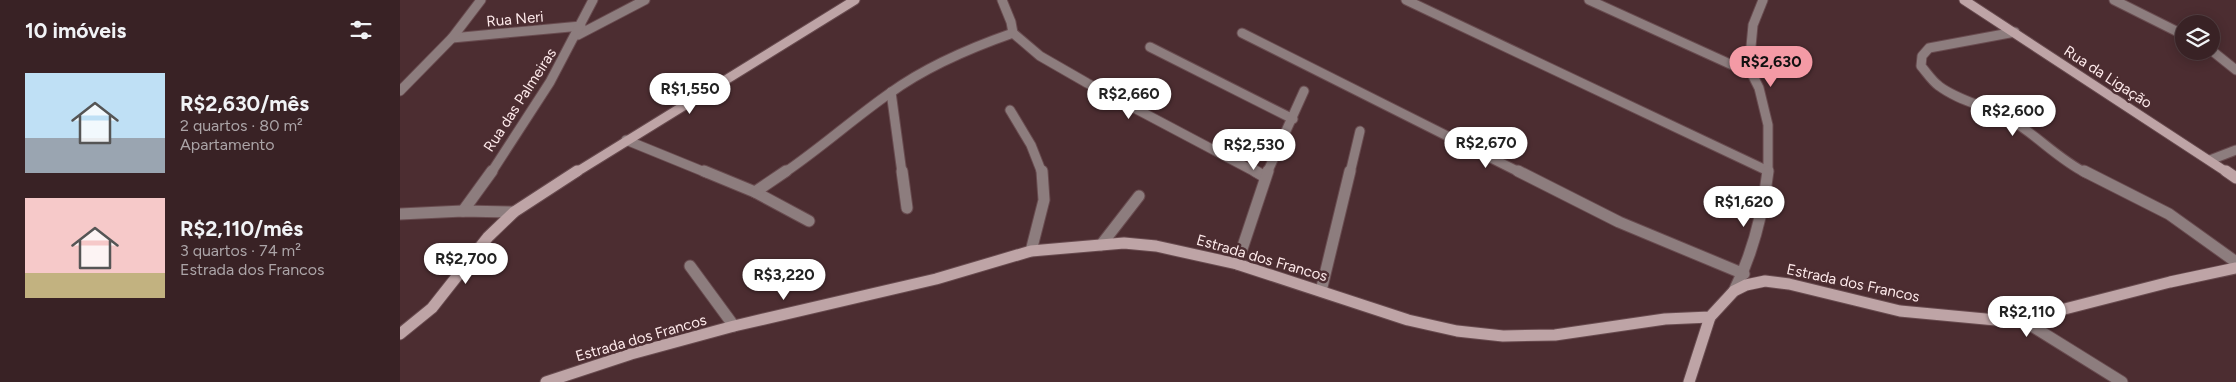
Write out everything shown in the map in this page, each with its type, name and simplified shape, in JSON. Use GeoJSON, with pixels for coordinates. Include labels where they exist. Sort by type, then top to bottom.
{"type":"FeatureCollection","features":[{"type":"Feature","properties":{"kind":"street"},"geometry":{"type":"LineString","coordinates":[[400,91],[452,38],[481,0]]}},
{"type":"Feature","properties":{"kind":"street","name":"Rua das Palmeiras"},"geometry":{"type":"LineString","coordinates":[[463,211],[522,128],[580,30],[593,0]]}},
{"type":"Feature","properties":{"kind":"street"},"geometry":{"type":"LineString","coordinates":[[580,30],[645,0]]}},
{"type":"Feature","properties":{"kind":"street"},"geometry":{"type":"LineString","coordinates":[[400,334],[432,308],[488,237],[514,212],[626,140],[855,0]]}},
{"type":"Feature","properties":{"kind":"street"},"geometry":{"type":"LineString","coordinates":[[1002,0],[1011,22],[1013,33],[1040,56],[1087,83],[1265,177]]}},
{"type":"Feature","properties":{"kind":"street"},"geometry":{"type":"LineString","coordinates":[[1406,0],[1768,171]]}},
{"type":"Feature","properties":{"kind":"street"},"geometry":{"type":"LineString","coordinates":[[1589,0],[1752,74]]}},
{"type":"Feature","properties":{"kind":"street"},"geometry":{"type":"LineString","coordinates":[[1734,291],[1744,274],[1754,244],[1768,171],[1768,125],[1758,86],[1752,74],[1751,43],[1754,20],[1763,0]]}},
{"type":"Feature","properties":{"kind":"street","name":"Rua da Ligação"},"geometry":{"type":"LineString","coordinates":[[1964,0],[2236,178]]}},
{"type":"Feature","properties":{"kind":"street"},"geometry":{"type":"LineString","coordinates":[[2114,0],[2175,31]]}},
{"type":"Feature","properties":{"kind":"street","name":"Rua Neri"},"geometry":{"type":"LineString","coordinates":[[452,38],[580,30]]}},
{"type":"Feature","properties":{"kind":"street"},"geometry":{"type":"LineString","coordinates":[[2015,32],[1929,48],[1922,56],[1921,66],[1938,85],[1951,94],[1997,112],[2013,121],[2066,163],[2169,214],[2236,262]]}},
{"type":"Feature","properties":{"kind":"street"},"geometry":{"type":"LineString","coordinates":[[755,192],[794,166],[890,92],[959,54],[1013,33]]}},
{"type":"Feature","properties":{"kind":"street"},"geometry":{"type":"LineString","coordinates":[[1242,33],[1619,222],[1744,274]]}},
{"type":"Feature","properties":{"kind":"street"},"geometry":{"type":"LineString","coordinates":[[1150,47],[1293,119]]}},
{"type":"Feature","properties":{"kind":"street"},"geometry":{"type":"LineString","coordinates":[[2220,57],[2236,70]]}},
{"type":"Feature","properties":{"kind":"street"},"geometry":{"type":"LineString","coordinates":[[1237,264],[1265,177],[1293,119],[1304,91]]}},
{"type":"Feature","properties":{"kind":"street"},"geometry":{"type":"LineString","coordinates":[[890,92],[907,208]]}},
{"type":"Feature","properties":{"kind":"street"},"geometry":{"type":"LineString","coordinates":[[1010,110],[1026,131],[1044,181],[1044,204],[1032,251]]}},
{"type":"Feature","properties":{"kind":"street"},"geometry":{"type":"LineString","coordinates":[[1321,291],[1360,131]]}},
{"type":"Feature","properties":{"kind":"street"},"geometry":{"type":"LineString","coordinates":[[626,140],[755,192],[809,221]]}},
{"type":"Feature","properties":{"kind":"street"},"geometry":{"type":"LineString","coordinates":[[2210,160],[2236,150]]}},
{"type":"Feature","properties":{"kind":"street"},"geometry":{"type":"LineString","coordinates":[[1100,245],[1139,196]]}},
{"type":"Feature","properties":{"kind":"street"},"geometry":{"type":"LineString","coordinates":[[400,214],[463,211],[514,212]]}},
{"type":"Feature","properties":{"kind":"street","name":"Estrada dos Francos"},"geometry":{"type":"LineString","coordinates":[[546,382],[632,354],[734,326],[936,279],[1032,251],[1124,243],[1156,246],[1237,264],[1408,320],[1456,331],[1503,336],[1556,335],[1665,319],[1710,317]]}},
{"type":"Feature","properties":{"kind":"street"},"geometry":{"type":"LineString","coordinates":[[690,266],[734,326]]}},
{"type":"Feature","properties":{"kind":"street","name":"Estrada dos Francos"},"geometry":{"type":"LineString","coordinates":[[1689,382],[1710,317],[1734,291],[1746,285],[1765,281],[1789,284],[1900,311],[1996,320],[2045,314],[2170,282],[2236,268]]}},
{"type":"Feature","properties":{"kind":"street"},"geometry":{"type":"LineString","coordinates":[[2019,318],[2122,382]]}}]}
